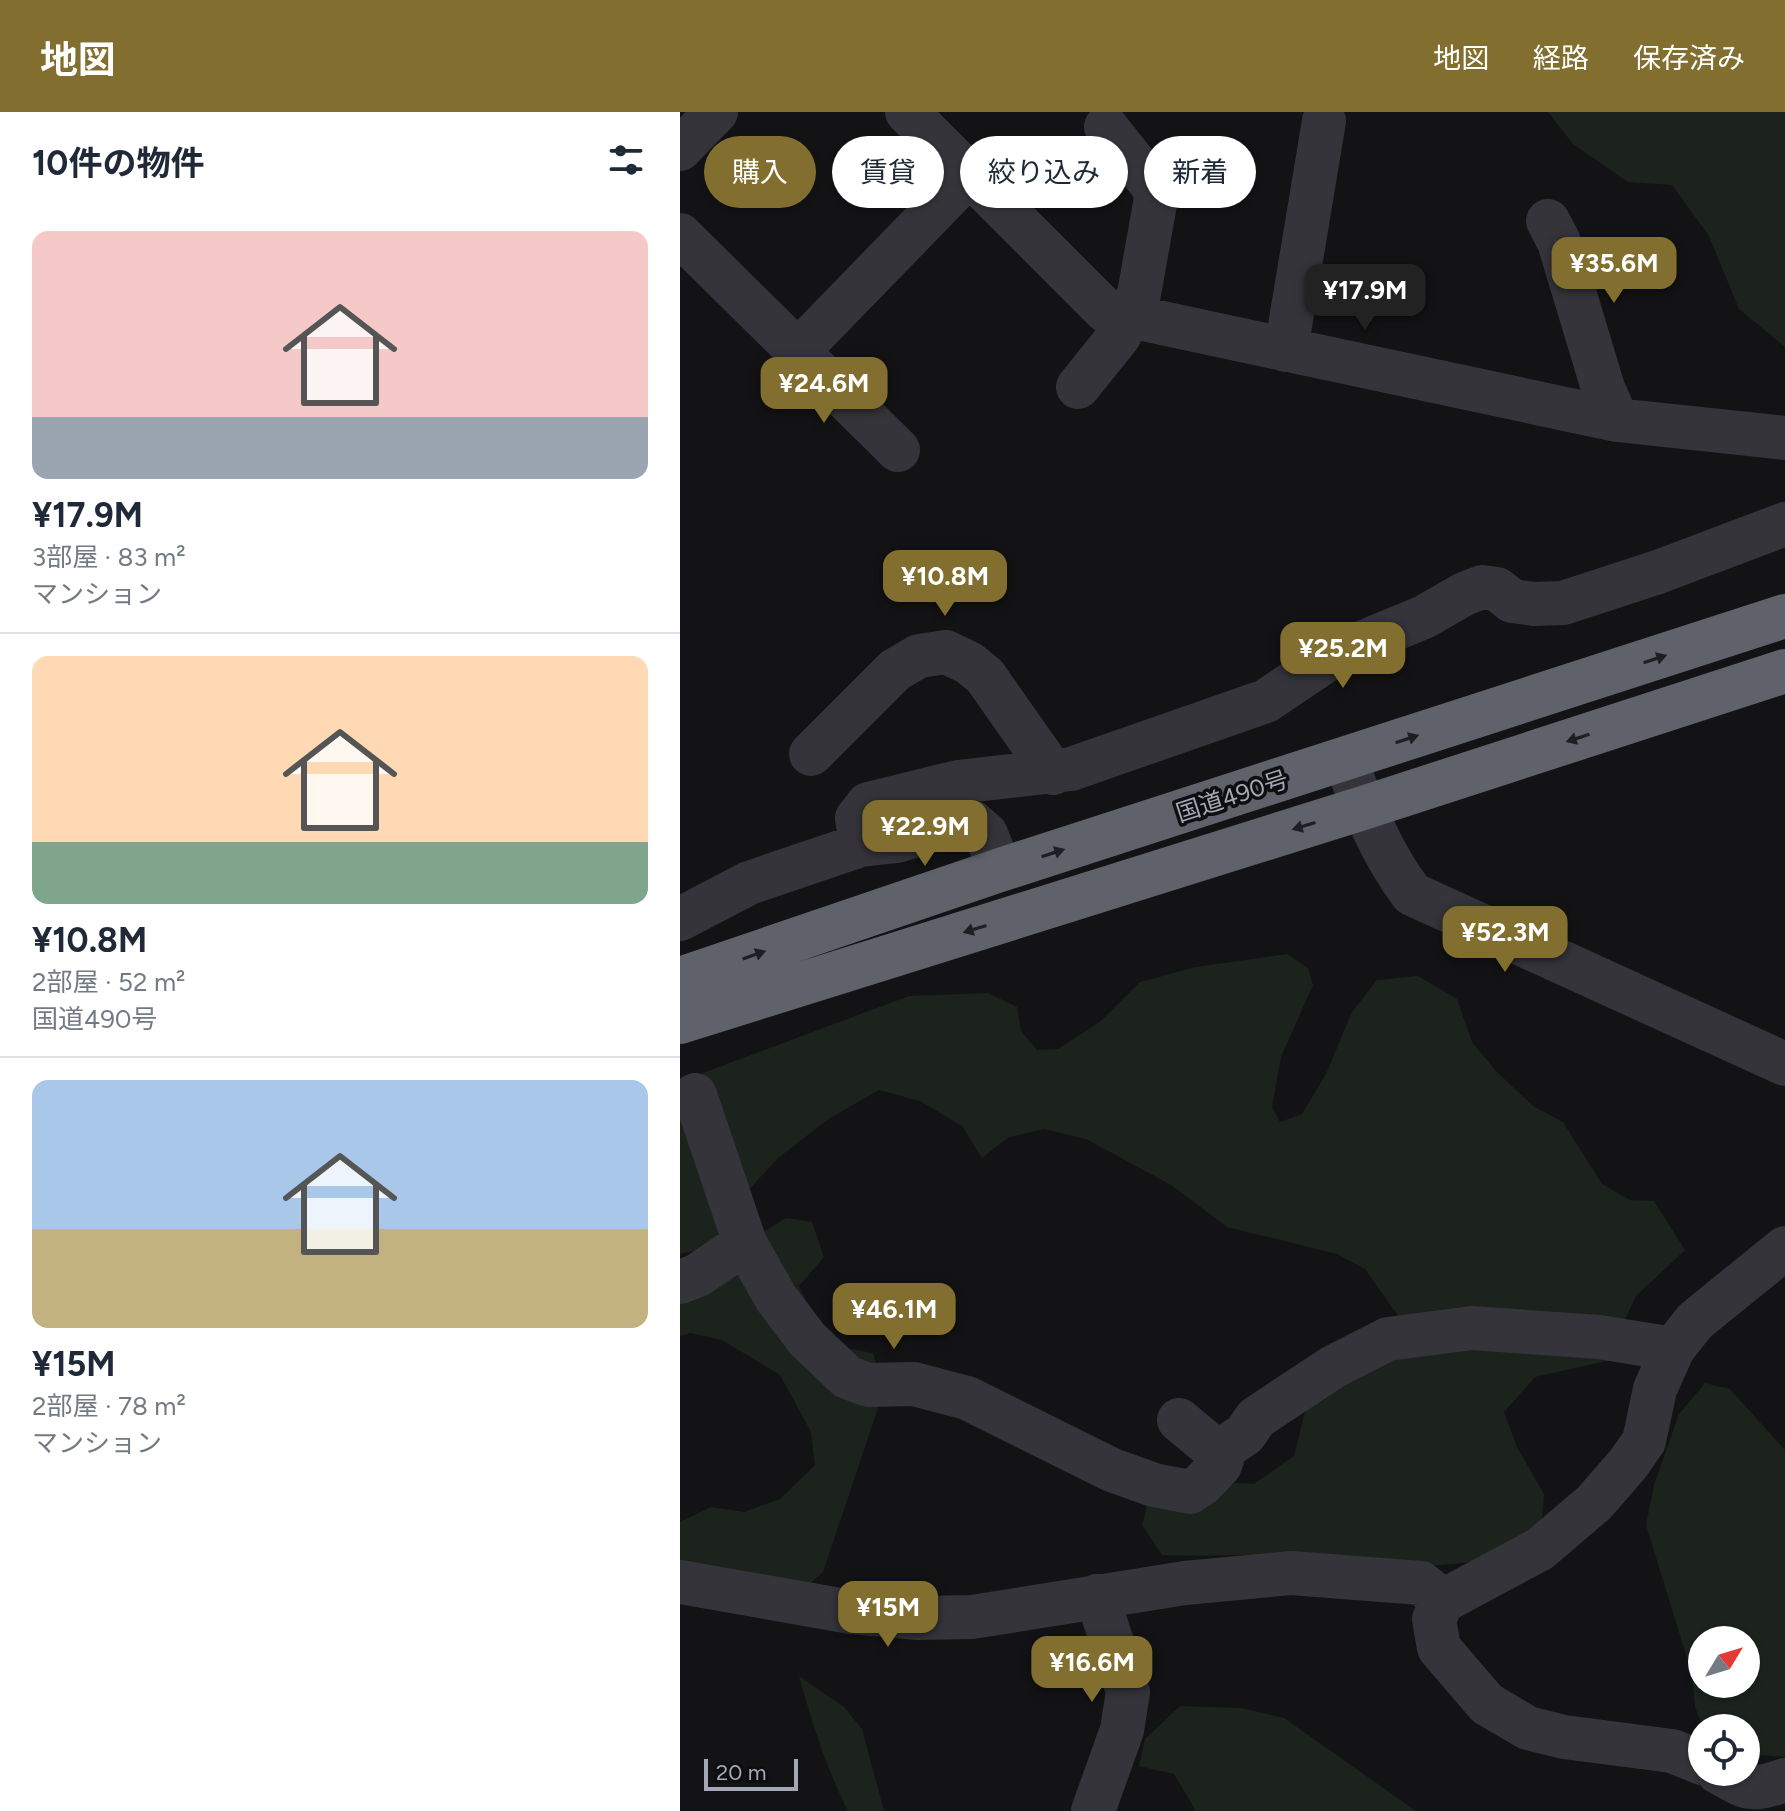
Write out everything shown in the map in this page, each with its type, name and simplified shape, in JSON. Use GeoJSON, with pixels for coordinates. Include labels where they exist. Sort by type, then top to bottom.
{"type":"FeatureCollection","features":[{"type":"Feature","properties":{"kind":"highway","name":"国道490号"},"geometry":{"type":"LineString","coordinates":[[680,979],[1000,870],[1785,616]]}},
{"type":"Feature","properties":{"kind":"highway","name":"国道490号"},"geometry":{"type":"LineString","coordinates":[[680,1022],[1363,808],[1785,671]]}},
{"type":"Feature","properties":{"kind":"street"},"geometry":{"type":"LineString","coordinates":[[680,149],[716,112]]}},
{"type":"Feature","properties":{"kind":"street"},"geometry":{"type":"LineString","coordinates":[[907,112],[960,166]]}},
{"type":"Feature","properties":{"kind":"street"},"geometry":{"type":"LineString","coordinates":[[1286,350],[1324,121]]}},
{"type":"Feature","properties":{"kind":"street"},"geometry":{"type":"LineString","coordinates":[[1078,387],[1119,336],[1139,294],[1156,198],[1153,186],[1106,127]]}},
{"type":"Feature","properties":{"kind":"street"},"geometry":{"type":"LineString","coordinates":[[798,351],[960,184]]}},
{"type":"Feature","properties":{"kind":"street"},"geometry":{"type":"LineString","coordinates":[[1002,208],[1106,311],[1617,420],[1785,438]]}},
{"type":"Feature","properties":{"kind":"street"},"geometry":{"type":"LineString","coordinates":[[1548,221],[1559,242],[1603,388],[1617,420]]}},
{"type":"Feature","properties":{"kind":"street"},"geometry":{"type":"LineString","coordinates":[[680,235],[898,450]]}},
{"type":"Feature","properties":{"kind":"street"},"geometry":{"type":"LineString","coordinates":[[861,845],[857,818],[868,804],[890,796],[958,782],[1071,769],[1266,701],[1337,653],[1424,617],[1482,587],[1497,589],[1512,601],[1563,603],[1658,572],[1785,524]]}},
{"type":"Feature","properties":{"kind":"street"},"geometry":{"type":"LineString","coordinates":[[811,754],[895,670],[919,656],[946,652],[969,663],[985,676],[1053,773]]}},
{"type":"Feature","properties":{"kind":"street"},"geometry":{"type":"LineString","coordinates":[[1345,759],[1363,808],[1390,866],[1412,894],[1785,1064]]}},
{"type":"Feature","properties":{"kind":"street"},"geometry":{"type":"LineString","coordinates":[[680,919],[749,883],[861,845],[897,841],[953,824],[972,822],[986,834],[1000,870]]}},
{"type":"Feature","properties":{"kind":"street"},"geometry":{"type":"LineString","coordinates":[[695,1095],[745,1243],[776,1298],[807,1339],[847,1377],[868,1385],[914,1384],[967,1398],[1112,1470],[1154,1485],[1190,1492],[1220,1465],[1226,1447],[1245,1434],[1256,1418],[1333,1367],[1388,1339],[1472,1328],[1599,1337],[1673,1349]]}},
{"type":"Feature","properties":{"kind":"street"},"geometry":{"type":"LineString","coordinates":[[680,1282],[698,1275],[745,1243]]}},
{"type":"Feature","properties":{"kind":"street"},"geometry":{"type":"LineString","coordinates":[[1688,1757],[1672,1751],[1564,1737],[1528,1728],[1487,1704],[1439,1648],[1434,1619],[1443,1601],[1540,1549],[1594,1503],[1644,1441],[1655,1389],[1673,1349],[1695,1321],[1785,1248]]}},
{"type":"Feature","properties":{"kind":"street"},"geometry":{"type":"LineString","coordinates":[[1179,1420],[1209,1445],[1226,1447]]}},
{"type":"Feature","properties":{"kind":"street"},"geometry":{"type":"LineString","coordinates":[[680,1582],[851,1612],[918,1618],[972,1617],[1185,1583],[1291,1573],[1421,1583],[1443,1601]]}},
{"type":"Feature","properties":{"kind":"street"},"geometry":{"type":"LineString","coordinates":[[1093,1811],[1122,1730],[1128,1692],[1097,1596]]}},
{"type":"Feature","properties":{"kind":"street"},"geometry":{"type":"LineString","coordinates":[[1742,1786],[1763,1787],[1785,1780]]}},
{"type":"Feature","properties":{"kind":"shaded area"},"geometry":{"type":"Polygon","coordinates":[[[1548,112],[1785,112],[1785,347],[1739,309],[1709,236],[1672,185],[1628,182],[1573,144],[1548,112]]]}},
{"type":"Feature","properties":{"kind":"shaded area"},"geometry":{"type":"Polygon","coordinates":[[[1287,954],[1308,968],[1313,985],[1281,1057],[1272,1107],[1280,1122],[1302,1114],[1326,1074],[1352,1012],[1377,980],[1418,976],[1457,999],[1472,1042],[1496,1071],[1533,1106],[1563,1122],[1602,1184],[1630,1200],[1654,1201],[1685,1250],[1636,1296],[1620,1330],[1611,1360],[1535,1377],[1504,1412],[1517,1447],[1544,1494],[1542,1521],[1507,1547],[1485,1558],[1434,1566],[1278,1555],[1162,1555],[1142,1525],[1149,1499],[1221,1482],[1254,1484],[1294,1456],[1306,1408],[1404,1324],[1365,1269],[1337,1254],[1227,1227],[1171,1185],[1086,1139],[1044,1129],[1009,1137],[982,1158],[962,1126],[920,1101],[879,1090],[830,1118],[778,1158],[746,1193],[760,1234],[786,1218],[812,1222],[824,1257],[799,1286],[811,1312],[840,1347],[873,1353],[884,1390],[823,1572],[804,1589],[680,1573],[680,1522],[711,1507],[744,1512],[780,1499],[815,1465],[811,1432],[780,1375],[722,1340],[690,1333],[680,1336],[680,1298],[703,1249],[680,1254],[680,1086],[684,1080],[909,996],[988,993],[1017,1007],[1021,1031],[1037,1050],[1058,1049],[1101,1021],[1140,982],[1196,967],[1287,954]]]}},
{"type":"Feature","properties":{"kind":"shaded area"},"geometry":{"type":"Polygon","coordinates":[[[1705,1383],[1730,1389],[1785,1450],[1785,1757],[1760,1755],[1760,1714],[1698,1714],[1694,1698],[1760,1698],[1760,1626],[1688,1626],[1688,1661],[1646,1525],[1654,1485],[1679,1414],[1705,1383]]]}},
{"type":"Feature","properties":{"kind":"shaded area"},"geometry":{"type":"Polygon","coordinates":[[[799,1676],[844,1707],[862,1729],[884,1811],[848,1811],[826,1762],[799,1676]]]}},
{"type":"Feature","properties":{"kind":"shaded area"},"geometry":{"type":"Polygon","coordinates":[[[1180,1706],[1242,1708],[1284,1718],[1416,1811],[1196,1811],[1174,1774],[1139,1766],[1145,1739],[1180,1706]]]}}]}
